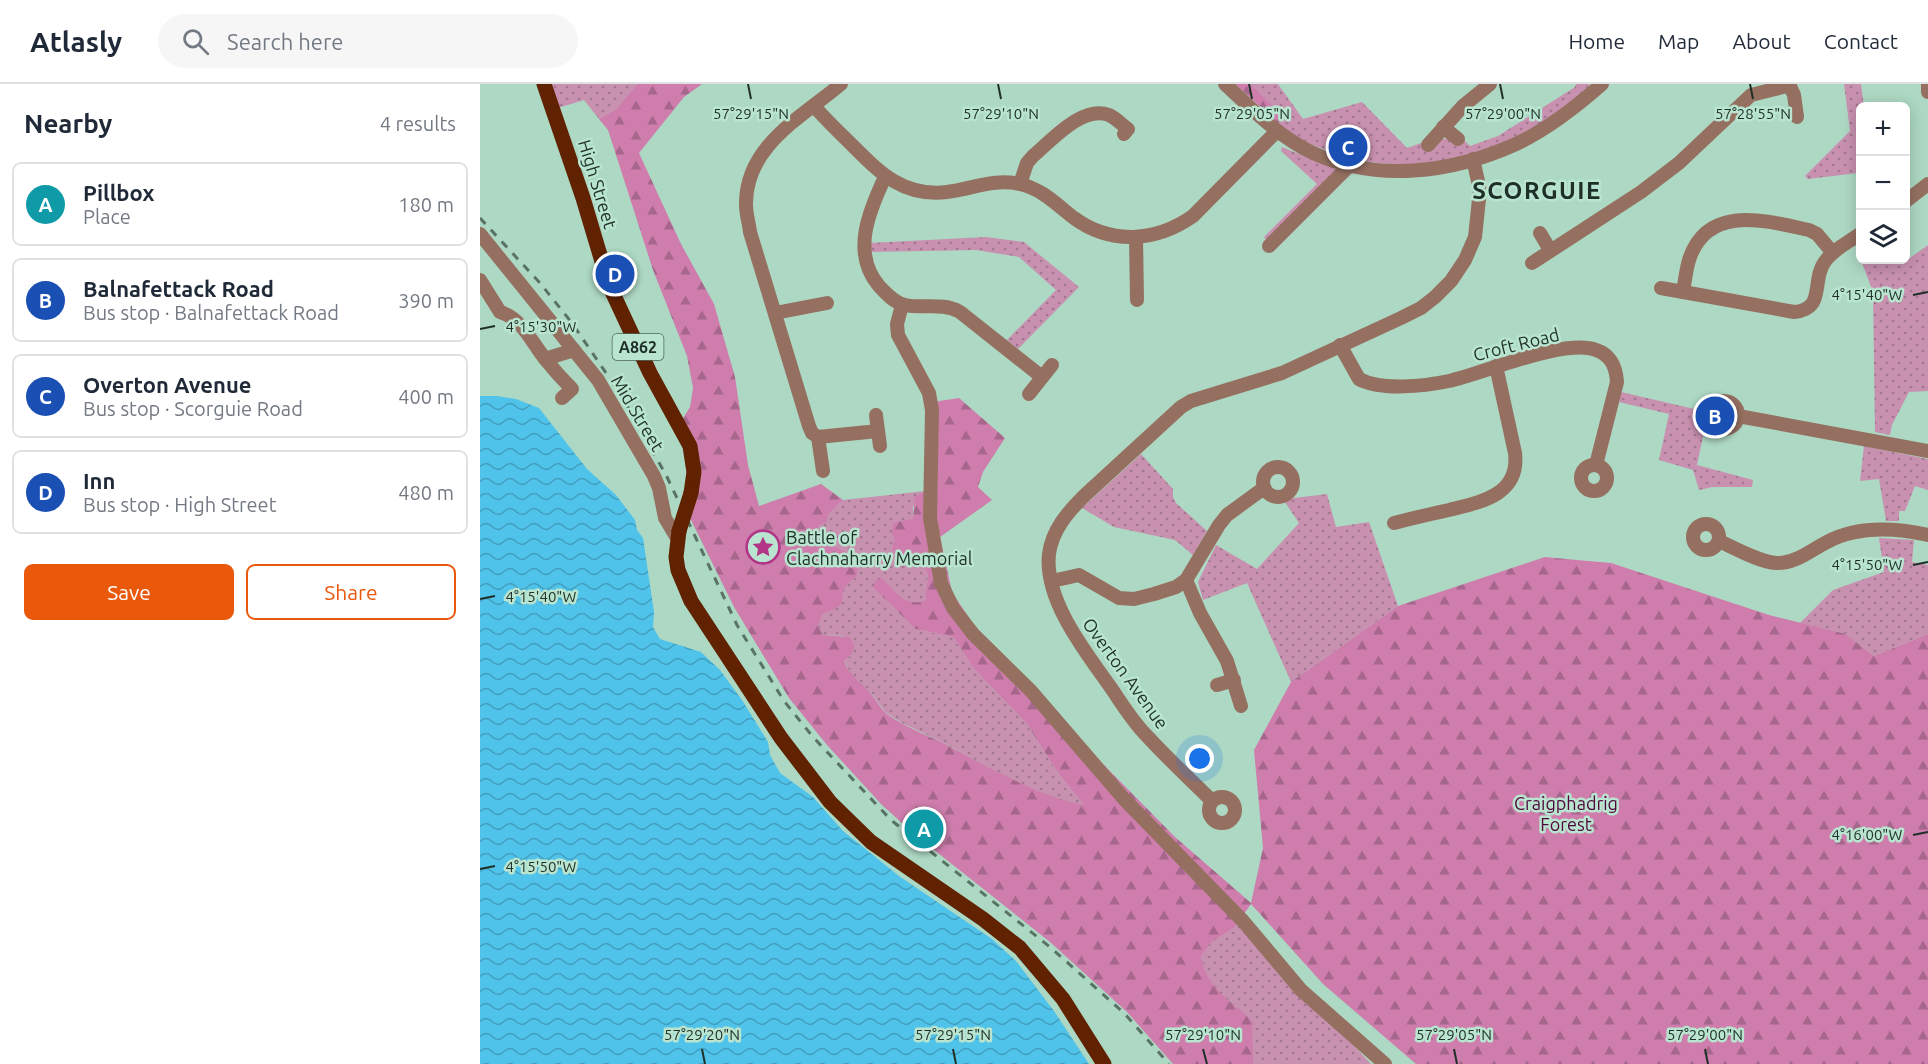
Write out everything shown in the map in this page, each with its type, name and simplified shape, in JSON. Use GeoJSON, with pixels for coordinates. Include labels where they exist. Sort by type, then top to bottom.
{"type":"FeatureCollection","features":[{"type":"Feature","properties":{"kind":"main road","name":"High Street"},"geometry":{"type":"LineString","coordinates":[[544,84],[583,198],[609,285],[650,373],[690,446],[694,472],[691,493],[678,535]]}},
{"type":"Feature","properties":{"kind":"main road","name":"A862"},"geometry":{"type":"LineString","coordinates":[[678,535],[676,557],[678,570],[691,601],[782,738],[830,802],[871,842],[983,919],[1020,948],[1063,999],[1104,1064]]}},
{"type":"Feature","properties":{"kind":"street"},"geometry":{"type":"LineString","coordinates":[[823,471],[818,437],[809,426],[750,232],[746,205],[749,181],[757,160],[771,141],[841,84]]}},
{"type":"Feature","properties":{"kind":"street"},"geometry":{"type":"LineString","coordinates":[[1225,84],[1277,131],[1310,151],[1348,166],[1374,170],[1420,171],[1473,159],[1516,144],[1568,112],[1602,84]]}},
{"type":"Feature","properties":{"kind":"street"},"geometry":{"type":"LineString","coordinates":[[1428,145],[1463,106],[1490,84]]}},
{"type":"Feature","properties":{"kind":"street"},"geometry":{"type":"LineString","coordinates":[[1532,263],[1641,192],[1678,163],[1751,95],[1789,84],[1794,95],[1797,117]]}},
{"type":"Feature","properties":{"kind":"street"},"geometry":{"type":"LineString","coordinates":[[1928,84],[1928,92]]}},
{"type":"Feature","properties":{"kind":"street"},"geometry":{"type":"LineString","coordinates":[[814,106],[885,177],[898,184],[930,192],[946,192],[997,182],[1020,184],[1048,196],[1075,218],[1100,232],[1120,237],[1163,233],[1179,226],[1193,216],[1277,131]]}},
{"type":"Feature","properties":{"kind":"street"},"geometry":{"type":"LineString","coordinates":[[1020,184],[1027,164],[1033,156],[1085,115],[1099,113],[1112,116],[1128,129],[1124,134]]}},
{"type":"Feature","properties":{"kind":"street"},"geometry":{"type":"LineString","coordinates":[[1443,127],[1458,139]]}},
{"type":"Feature","properties":{"kind":"street","name":"Overton Avenue"},"geometry":{"type":"LineString","coordinates":[[1212,801],[1132,719],[1074,635],[1062,612],[1052,581],[1049,554],[1059,526],[1069,511],[1181,407],[1191,401],[1282,373],[1421,308],[1451,281],[1465,260],[1475,237],[1480,190],[1473,159]]}},
{"type":"Feature","properties":{"kind":"street"},"geometry":{"type":"LineString","coordinates":[[1269,246],[1348,166]]}},
{"type":"Feature","properties":{"kind":"street"},"geometry":{"type":"LineString","coordinates":[[885,177],[867,224],[863,251],[868,269],[875,281],[892,299],[902,305],[952,308],[1042,377]]}},
{"type":"Feature","properties":{"kind":"street"},"geometry":{"type":"LineString","coordinates":[[1910,197],[1928,184]]}},
{"type":"Feature","properties":{"kind":"street"},"geometry":{"type":"LineString","coordinates":[[1683,292],[1694,247],[1712,229],[1724,222],[1737,219],[1809,230],[1817,234],[1833,254]]}},
{"type":"Feature","properties":{"kind":"street"},"geometry":{"type":"LineString","coordinates":[[1540,233],[1550,250]]}},
{"type":"Feature","properties":{"kind":"street","name":"Mid Street"},"geometry":{"type":"LineString","coordinates":[[480,234],[598,380],[654,476],[665,518],[678,535]]}},
{"type":"Feature","properties":{"kind":"street"},"geometry":{"type":"LineString","coordinates":[[1136,237],[1138,300]]}},
{"type":"Feature","properties":{"kind":"street"},"geometry":{"type":"LineString","coordinates":[[1661,288],[1794,312],[1804,311],[1812,307],[1819,274],[1826,259],[1856,237]]}},
{"type":"Feature","properties":{"kind":"street"},"geometry":{"type":"LineString","coordinates":[[480,280],[500,312],[518,322],[545,359],[572,389],[562,398]]}},
{"type":"Feature","properties":{"kind":"street"},"geometry":{"type":"LineString","coordinates":[[775,313],[828,305]]}},
{"type":"Feature","properties":{"kind":"street"},"geometry":{"type":"LineString","coordinates":[[902,305],[897,324],[898,335],[929,393],[932,410],[930,518],[941,583],[953,608],[973,634],[1031,691],[1124,799],[1243,921],[1301,990],[1385,1064]]}},
{"type":"Feature","properties":{"kind":"street"},"geometry":{"type":"LineString","coordinates":[[518,322],[544,314]]}},
{"type":"Feature","properties":{"kind":"street","name":"Croft Road"},"geometry":{"type":"LineString","coordinates":[[1340,345],[1359,380],[1372,384],[1432,384],[1546,353],[1586,347],[1603,353],[1611,359],[1616,370],[1617,382],[1596,465]]}},
{"type":"Feature","properties":{"kind":"street"},"geometry":{"type":"LineString","coordinates":[[545,359],[574,350]]}},
{"type":"Feature","properties":{"kind":"street"},"geometry":{"type":"LineString","coordinates":[[1029,394],[1052,365]]}},
{"type":"Feature","properties":{"kind":"street"},"geometry":{"type":"LineString","coordinates":[[1394,523],[1490,498],[1507,486],[1514,477],[1517,466],[1515,453],[1496,366]]}},
{"type":"Feature","properties":{"kind":"street"},"geometry":{"type":"LineString","coordinates":[[876,415],[880,446]]}},
{"type":"Feature","properties":{"kind":"street"},"geometry":{"type":"LineString","coordinates":[[1738,416],[1928,451]]}},
{"type":"Feature","properties":{"kind":"street"},"geometry":{"type":"LineString","coordinates":[[818,437],[878,431]]}},
{"type":"Feature","properties":{"kind":"street"},"geometry":{"type":"LineString","coordinates":[[1241,706],[1227,661],[1200,613],[1186,580],[1227,515],[1264,488]]}},
{"type":"Feature","properties":{"kind":"street"},"geometry":{"type":"LineString","coordinates":[[1719,541],[1776,563],[1791,561],[1829,541],[1856,533],[1898,530],[1928,535]]}},
{"type":"Feature","properties":{"kind":"street","name":"Overton Avenue"},"geometry":{"type":"LineString","coordinates":[[1052,581],[1079,575],[1126,600],[1176,587],[1186,580]]}},
{"type":"Feature","properties":{"kind":"street"},"geometry":{"type":"LineString","coordinates":[[1217,685],[1234,680]]}},
{"type":"Feature","properties":{"kind":"shaded area"},"geometry":{"type":"Polygon","coordinates":[[[551,84],[637,84],[616,109],[599,119],[584,100],[558,108],[551,84]]]}},
{"type":"Feature","properties":{"kind":"shaded area"},"geometry":{"type":"Polygon","coordinates":[[[1250,84],[1278,84],[1303,119],[1362,102],[1407,148],[1421,143],[1430,151],[1442,139],[1462,138],[1470,146],[1498,136],[1575,87],[1576,84],[1590,84],[1578,98],[1560,111],[1533,128],[1501,143],[1450,159],[1399,164],[1348,157],[1300,139],[1275,121],[1250,84]]]}},
{"type":"Feature","properties":{"kind":"shaded area"},"geometry":{"type":"Polygon","coordinates":[[[1844,84],[1861,84],[1863,102],[1856,102],[1856,173],[1808,179],[1805,176],[1850,131],[1844,84]]]}},
{"type":"Feature","properties":{"kind":"shaded area"},"geometry":{"type":"Polygon","coordinates":[[[1282,147],[1336,169],[1334,176],[1267,242],[1264,237],[1317,184],[1281,151],[1282,147]]]}},
{"type":"Feature","properties":{"kind":"shaded area"},"geometry":{"type":"Polygon","coordinates":[[[986,237],[1024,242],[1079,287],[1018,349],[1007,340],[1056,290],[1019,257],[976,250],[870,252],[869,243],[986,237]]]}},
{"type":"Feature","properties":{"kind":"shaded area"},"geometry":{"type":"Polygon","coordinates":[[[1928,245],[1928,391],[1909,392],[1892,425],[1890,435],[1875,432],[1873,292],[1862,264],[1910,264],[1910,258],[1928,245]]]}},
{"type":"Feature","properties":{"kind":"shaded area"},"geometry":{"type":"Polygon","coordinates":[[[1621,392],[1703,411],[1706,422],[1697,465],[1753,480],[1752,487],[1713,487],[1699,490],[1693,470],[1659,460],[1669,414],[1619,402],[1621,392]]]}},
{"type":"Feature","properties":{"kind":"shaded area"},"geometry":{"type":"Polygon","coordinates":[[[1864,446],[1928,459],[1928,490],[1915,486],[1905,511],[1899,511],[1899,521],[1886,521],[1879,479],[1860,481],[1864,446]]]}},
{"type":"Feature","properties":{"kind":"shaded area"},"geometry":{"type":"Polygon","coordinates":[[[1141,454],[1173,489],[1176,503],[1207,531],[1193,555],[1175,540],[1114,527],[1082,508],[1141,454]]]}},
{"type":"Feature","properties":{"kind":"shaded area"},"geometry":{"type":"Polygon","coordinates":[[[926,491],[913,507],[913,518],[894,523],[898,562],[925,569],[928,575],[925,602],[917,603],[906,600],[882,578],[885,599],[915,629],[953,637],[974,669],[1026,723],[1058,773],[1085,806],[1013,781],[885,712],[873,695],[851,674],[844,661],[852,654],[844,636],[823,635],[818,626],[821,613],[833,610],[846,584],[856,577],[849,553],[827,543],[817,534],[819,526],[827,522],[829,514],[843,500],[926,491]]]}},
{"type":"Feature","properties":{"kind":"shaded area"},"geometry":{"type":"Polygon","coordinates":[[[1327,494],[1336,527],[1369,522],[1398,606],[1291,682],[1247,583],[1203,600],[1198,582],[1216,545],[1257,569],[1299,523],[1285,502],[1294,498],[1327,494]]]}},
{"type":"Feature","properties":{"kind":"shaded area"},"geometry":{"type":"Polygon","coordinates":[[[1879,538],[1914,540],[1912,562],[1928,565],[1928,634],[1874,656],[1846,634],[1800,623],[1833,590],[1884,572],[1879,538]]]}},
{"type":"Feature","properties":{"kind":"shaded area"},"geometry":{"type":"Polygon","coordinates":[[[1239,921],[1371,1064],[1253,1064],[1237,1007],[1213,986],[1201,956],[1210,942],[1234,928],[1239,921]]]}},
{"type":"Feature","properties":{"kind":"green space","name":"Craigphadrig Forest"},"geometry":{"type":"Polygon","coordinates":[[[637,84],[702,84],[684,97],[639,153],[681,244],[714,304],[735,377],[748,465],[759,506],[821,484],[843,500],[829,514],[827,522],[819,526],[817,534],[851,555],[857,563],[856,577],[845,588],[842,603],[822,614],[818,626],[823,635],[850,637],[854,645],[852,654],[844,661],[846,666],[887,714],[1017,781],[1049,795],[1084,805],[1058,773],[1026,723],[974,669],[953,637],[915,629],[873,587],[876,580],[882,578],[906,600],[925,601],[928,575],[925,569],[905,565],[895,558],[893,523],[913,518],[915,497],[926,491],[926,403],[959,398],[1005,438],[983,472],[978,487],[992,500],[940,537],[952,592],[973,624],[1100,761],[1175,837],[1251,903],[1263,848],[1254,750],[1291,682],[1398,606],[1545,557],[1611,563],[1769,615],[1846,634],[1874,656],[1928,634],[1928,1064],[1416,1064],[1323,984],[1251,904],[1234,928],[1211,942],[1201,956],[1204,968],[1214,986],[1252,1021],[1253,1064],[1173,1064],[1127,1012],[1050,942],[914,834],[881,804],[827,745],[789,698],[734,607],[690,518],[682,420],[690,407],[693,388],[687,356],[653,270],[608,130],[599,119],[616,109],[637,84]]]}},
{"type":"Feature","properties":{"kind":"green space"},"geometry":{"type":"Polygon","coordinates":[[[1235,84],[1250,84],[1284,118],[1278,123],[1235,84]]]}},
{"type":"Feature","properties":{"kind":"water"},"geometry":{"type":"Polygon","coordinates":[[[480,396],[516,399],[539,408],[587,469],[616,495],[635,520],[637,530],[643,538],[654,612],[653,627],[660,639],[701,652],[720,670],[768,742],[770,755],[780,773],[813,797],[843,831],[899,876],[992,939],[1016,961],[1054,1011],[1089,1064],[480,1064],[480,396]]]}},
{"type":"Feature","properties":{"kind":"railway"},"geometry":{"type":"LineString","coordinates":[[480,218],[540,283],[572,323],[623,398],[667,477],[737,625],[784,701],[813,737],[891,820],[1050,947],[1125,1014],[1169,1064]]}},
{"type":"Feature","properties":{"kind":"place","name":"Overton Avenue"},"geometry":{"type":"Point","coordinates":[1348,147]}},
{"type":"Feature","properties":{"kind":"place","name":"Inn"},"geometry":{"type":"Point","coordinates":[615,274]}},
{"type":"Feature","properties":{"kind":"place","name":"Balnafettack Road"},"geometry":{"type":"Point","coordinates":[1715,416]}},
{"type":"Feature","properties":{"kind":"place","name":"Battle of Clachnaharry Memorial"},"geometry":{"type":"Point","coordinates":[763,547]}},
{"type":"Feature","properties":{"kind":"place","name":"Pillbox"},"geometry":{"type":"Point","coordinates":[924,829]}},
{"type":"Feature","properties":{"kind":"district","name":"SCORGUIE"},"geometry":{"type":"Point","coordinates":[1537,190]}}]}
